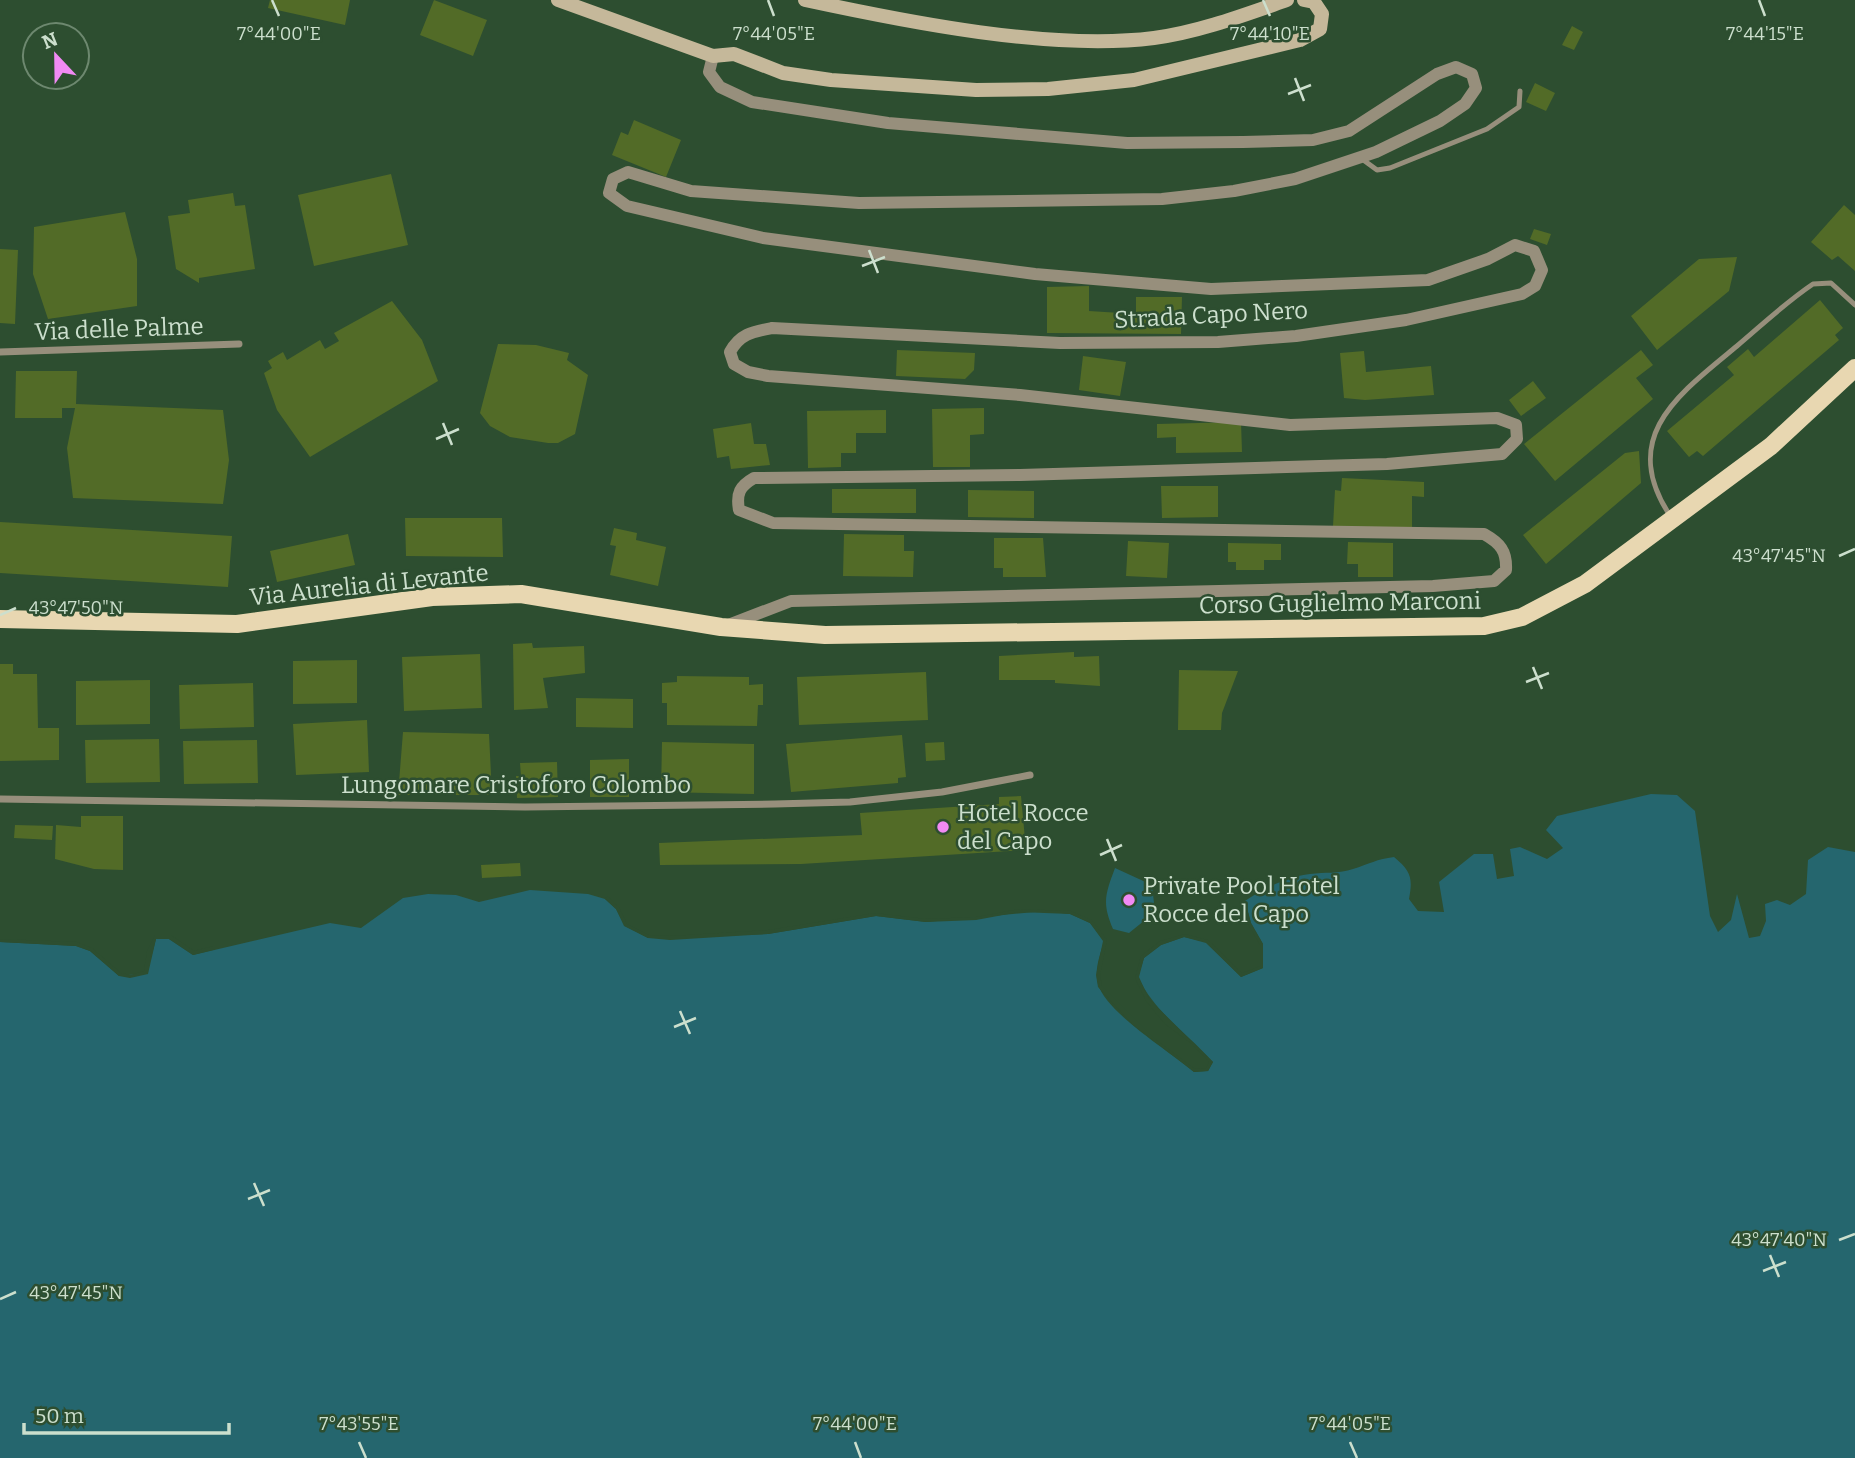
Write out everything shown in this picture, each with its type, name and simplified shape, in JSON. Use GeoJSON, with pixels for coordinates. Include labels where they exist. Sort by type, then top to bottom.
{"type":"FeatureCollection","features":[{"type":"Feature","properties":{"kind":"main road"},"geometry":{"type":"LineString","coordinates":[[558,0],[713,57],[734,54],[783,73],[976,90],[1101,85],[1300,40],[1320,29],[1322,14],[1314,2],[1304,0]]}},
{"type":"Feature","properties":{"kind":"main road"},"geometry":{"type":"LineString","coordinates":[[805,0],[936,24],[1036,37],[1122,40],[1155,38],[1207,26],[1287,0]]}},
{"type":"Feature","properties":{"kind":"main road","name":"Corso Guglielmo Marconi"},"geometry":{"type":"LineString","coordinates":[[825,635],[1484,626],[1522,617],[1586,584],[1771,446],[1855,368]]}},
{"type":"Feature","properties":{"kind":"main road","name":"Via Aurelia di Levante"},"geometry":{"type":"LineString","coordinates":[[0,619],[237,624],[432,597],[521,594],[720,627],[825,635]]}},
{"type":"Feature","properties":{"kind":"street","name":"Strada Capo Nero"},"geometry":{"type":"LineString","coordinates":[[713,57],[709,72],[720,87],[752,102],[888,123],[1127,143],[1312,140],[1349,131],[1437,74],[1456,67],[1472,74],[1476,88],[1465,104],[1411,136],[1296,179],[1234,191],[1162,199],[859,203],[691,191],[628,172],[613,179],[609,193],[627,206],[763,238],[1035,274],[1211,289],[1428,280],[1488,259],[1515,245],[1534,251],[1541,263],[1539,281],[1522,294],[1406,320],[1296,336],[1218,342],[1060,343],[772,328],[750,332],[737,339],[730,352],[734,364],[748,372],[768,376],[1020,395],[1290,425],[1497,418],[1516,425],[1517,439],[1502,454],[1482,458],[1387,464],[1100,473],[754,478],[742,485],[737,498],[739,510],[773,523],[1483,534],[1499,542],[1507,557],[1506,570],[1494,581],[1433,586],[791,601],[720,627]]}},
{"type":"Feature","properties":{"kind":"street","name":"Via delle Palme"},"geometry":{"type":"LineString","coordinates":[[0,352],[239,345]]}},
{"type":"Feature","properties":{"kind":"street","name":"Lungomare Cristoforo Colombo"},"geometry":{"type":"LineString","coordinates":[[0,799],[525,807],[775,804],[850,802],[942,792],[1030,775]]}},
{"type":"Feature","properties":{"kind":"lane"},"geometry":{"type":"LineString","coordinates":[[1360,157],[1377,170],[1391,168],[1487,129],[1519,107],[1520,90]]}},
{"type":"Feature","properties":{"kind":"lane"},"geometry":{"type":"LineString","coordinates":[[1673,519],[1651,481],[1649,464],[1658,429],[1684,390],[1813,284],[1831,283],[1855,304]]}},
{"type":"Feature","properties":{"kind":"water"},"geometry":{"type":"Polygon","coordinates":[[[1651,794],[1677,795],[1695,811],[1710,916],[1718,932],[1731,920],[1737,894],[1749,938],[1760,936],[1766,921],[1765,904],[1777,900],[1790,905],[1806,894],[1808,860],[1828,847],[1855,852],[1855,1458],[0,1458],[0,942],[76,946],[90,951],[119,976],[147,973],[156,939],[169,939],[193,955],[330,923],[361,928],[403,898],[428,894],[456,895],[479,902],[530,890],[588,894],[605,899],[616,909],[625,926],[648,938],[768,934],[876,916],[926,922],[1045,911],[1070,914],[1090,923],[1104,941],[1097,973],[1103,995],[1140,1031],[1194,1072],[1208,1071],[1213,1062],[1154,1002],[1138,977],[1144,958],[1161,945],[1184,937],[1206,942],[1241,977],[1263,968],[1263,944],[1251,923],[1245,901],[1276,884],[1301,875],[1348,871],[1394,857],[1409,875],[1409,899],[1418,911],[1444,912],[1439,882],[1474,854],[1493,854],[1497,879],[1514,876],[1510,849],[1520,847],[1547,859],[1563,848],[1546,830],[1557,816],[1651,794]]]}},
{"type":"Feature","properties":{"kind":"water","name":"Private Pool Hotel Rocce del Capo"},"geometry":{"type":"Polygon","coordinates":[[[1115,868],[1152,885],[1155,912],[1129,933],[1113,929],[1107,912],[1107,892],[1115,868]]]}},
{"type":"Feature","properties":{"kind":"pier"},"geometry":{"type":"Polygon","coordinates":[[[607,896],[619,907],[627,924],[649,935],[670,936],[768,930],[875,913],[926,919],[976,917],[1020,909],[1071,911],[1092,920],[1107,940],[1100,975],[1102,986],[1155,1039],[1195,1069],[1206,1068],[1209,1062],[1192,1044],[1165,1024],[1146,1001],[1135,978],[1141,956],[1160,941],[1185,934],[1208,940],[1242,973],[1260,966],[1260,945],[1248,924],[1242,901],[1245,901],[1251,923],[1263,944],[1263,968],[1241,977],[1206,943],[1184,937],[1161,945],[1144,958],[1139,977],[1149,999],[1213,1062],[1208,1071],[1194,1072],[1133,1025],[1098,987],[1096,975],[1103,941],[1090,923],[1070,914],[1020,912],[976,920],[926,922],[876,916],[768,934],[670,940],[648,938],[624,926],[616,909],[605,899],[607,896]]]}},
{"type":"Feature","properties":{"kind":"pier"},"geometry":{"type":"Polygon","coordinates":[[[155,935],[171,935],[194,951],[213,946],[213,950],[193,955],[169,939],[156,939],[148,974],[130,978],[119,976],[90,951],[76,946],[0,942],[0,939],[77,942],[92,948],[121,973],[130,975],[144,971],[147,951],[155,935]]]}},
{"type":"Feature","properties":{"kind":"building"},"geometry":{"type":"Polygon","coordinates":[[[270,0],[350,0],[345,25],[268,8],[270,0]]]}},
{"type":"Feature","properties":{"kind":"building"},"geometry":{"type":"Polygon","coordinates":[[[434,0],[487,20],[473,56],[420,35],[434,0]]]}},
{"type":"Feature","properties":{"kind":"building"},"geometry":{"type":"Polygon","coordinates":[[[1572,26],[1583,32],[1574,50],[1562,45],[1572,26]]]}},
{"type":"Feature","properties":{"kind":"building"},"geometry":{"type":"Polygon","coordinates":[[[1535,83],[1555,93],[1546,111],[1526,102],[1535,83]]]}},
{"type":"Feature","properties":{"kind":"building"},"geometry":{"type":"Polygon","coordinates":[[[634,120],[681,140],[666,177],[612,155],[621,132],[628,135],[634,120]]]}},
{"type":"Feature","properties":{"kind":"building"},"geometry":{"type":"Polygon","coordinates":[[[391,174],[408,245],[314,266],[298,195],[391,174]]]}},
{"type":"Feature","properties":{"kind":"building"},"geometry":{"type":"Polygon","coordinates":[[[233,193],[235,206],[245,205],[255,269],[199,278],[199,283],[176,269],[168,216],[190,213],[188,200],[233,193]]]}},
{"type":"Feature","properties":{"kind":"building"},"geometry":{"type":"Polygon","coordinates":[[[1844,205],[1855,215],[1855,271],[1838,256],[1832,260],[1811,242],[1844,205]]]}},
{"type":"Feature","properties":{"kind":"building"},"geometry":{"type":"Polygon","coordinates":[[[125,212],[137,259],[137,306],[48,319],[33,274],[34,227],[125,212]]]}},
{"type":"Feature","properties":{"kind":"building"},"geometry":{"type":"Polygon","coordinates":[[[1534,229],[1551,234],[1547,245],[1530,239],[1534,229]]]}},
{"type":"Feature","properties":{"kind":"building"},"geometry":{"type":"Polygon","coordinates":[[[0,249],[18,250],[15,324],[0,323],[0,249]]]}},
{"type":"Feature","properties":{"kind":"building"},"geometry":{"type":"Polygon","coordinates":[[[1737,257],[1729,291],[1657,350],[1631,316],[1699,259],[1737,257]]]}},
{"type":"Feature","properties":{"kind":"building"},"geometry":{"type":"Polygon","coordinates":[[[1089,286],[1089,311],[1136,314],[1136,297],[1182,297],[1181,334],[1047,333],[1047,287],[1089,286]]]}},
{"type":"Feature","properties":{"kind":"building"},"geometry":{"type":"Polygon","coordinates":[[[1820,300],[1843,328],[1835,335],[1839,340],[1703,456],[1697,451],[1689,457],[1667,431],[1734,375],[1727,367],[1748,349],[1754,357],[1820,300]]]}},
{"type":"Feature","properties":{"kind":"building"},"geometry":{"type":"Polygon","coordinates":[[[392,301],[422,340],[438,381],[310,457],[277,410],[264,373],[272,368],[268,361],[283,352],[287,360],[320,340],[325,349],[339,341],[334,333],[392,301]]]}},
{"type":"Feature","properties":{"kind":"building"},"geometry":{"type":"Polygon","coordinates":[[[498,344],[536,345],[569,353],[567,360],[588,375],[575,434],[558,443],[548,443],[510,437],[490,426],[480,413],[498,344]]]}},
{"type":"Feature","properties":{"kind":"building"},"geometry":{"type":"Polygon","coordinates":[[[897,350],[975,353],[974,370],[965,379],[896,376],[897,350]]]}},
{"type":"Feature","properties":{"kind":"building"},"geometry":{"type":"Polygon","coordinates":[[[1641,350],[1653,365],[1636,378],[1653,399],[1555,481],[1524,444],[1641,350]]]}},
{"type":"Feature","properties":{"kind":"building"},"geometry":{"type":"Polygon","coordinates":[[[1364,351],[1366,372],[1431,366],[1434,395],[1365,400],[1344,398],[1340,353],[1364,351]]]}},
{"type":"Feature","properties":{"kind":"building"},"geometry":{"type":"Polygon","coordinates":[[[1083,356],[1126,362],[1120,396],[1079,390],[1083,356]]]}},
{"type":"Feature","properties":{"kind":"building"},"geometry":{"type":"Polygon","coordinates":[[[16,371],[77,371],[76,404],[223,410],[229,460],[223,504],[73,498],[67,448],[75,408],[62,408],[62,418],[15,418],[16,371]]]}},
{"type":"Feature","properties":{"kind":"building"},"geometry":{"type":"Polygon","coordinates":[[[1533,381],[1546,398],[1521,416],[1509,400],[1533,381]]]}},
{"type":"Feature","properties":{"kind":"building"},"geometry":{"type":"Polygon","coordinates":[[[984,408],[984,434],[970,435],[970,467],[933,467],[932,409],[984,408]]]}},
{"type":"Feature","properties":{"kind":"building"},"geometry":{"type":"Polygon","coordinates":[[[886,410],[886,433],[856,433],[856,453],[841,453],[841,467],[808,468],[807,411],[886,410]]]}},
{"type":"Feature","properties":{"kind":"building"},"geometry":{"type":"Polygon","coordinates":[[[1241,422],[1242,452],[1176,453],[1176,437],[1157,438],[1157,424],[1241,422]]]}},
{"type":"Feature","properties":{"kind":"building"},"geometry":{"type":"Polygon","coordinates":[[[751,423],[754,444],[766,444],[770,465],[731,469],[729,456],[717,458],[713,429],[751,423]]]}},
{"type":"Feature","properties":{"kind":"building"},"geometry":{"type":"Polygon","coordinates":[[[1639,451],[1641,483],[1546,564],[1523,535],[1625,453],[1639,451]]]}},
{"type":"Feature","properties":{"kind":"building"},"geometry":{"type":"Polygon","coordinates":[[[1342,478],[1424,482],[1424,497],[1412,496],[1412,530],[1333,526],[1335,490],[1341,491],[1342,478]]]}},
{"type":"Feature","properties":{"kind":"building"},"geometry":{"type":"Polygon","coordinates":[[[1161,486],[1218,486],[1218,517],[1162,518],[1161,486]]]}},
{"type":"Feature","properties":{"kind":"building"},"geometry":{"type":"Polygon","coordinates":[[[832,489],[916,489],[916,513],[832,513],[832,489]]]}},
{"type":"Feature","properties":{"kind":"building"},"geometry":{"type":"Polygon","coordinates":[[[968,490],[1034,491],[1034,518],[968,517],[968,490]]]}},
{"type":"Feature","properties":{"kind":"building"},"geometry":{"type":"Polygon","coordinates":[[[405,518],[502,518],[503,557],[406,556],[405,518]]]}},
{"type":"Feature","properties":{"kind":"building"},"geometry":{"type":"Polygon","coordinates":[[[0,522],[232,536],[228,587],[0,573],[0,522]]]}},
{"type":"Feature","properties":{"kind":"building"},"geometry":{"type":"Polygon","coordinates":[[[614,528],[637,533],[636,540],[666,547],[658,586],[610,575],[616,546],[610,545],[614,528]]]}},
{"type":"Feature","properties":{"kind":"building"},"geometry":{"type":"Polygon","coordinates":[[[348,534],[355,565],[277,582],[270,551],[348,534]]]}},
{"type":"Feature","properties":{"kind":"building"},"geometry":{"type":"Polygon","coordinates":[[[844,534],[904,535],[904,551],[914,551],[913,577],[843,576],[844,534]]]}},
{"type":"Feature","properties":{"kind":"building"},"geometry":{"type":"Polygon","coordinates":[[[994,538],[1043,538],[1046,577],[1003,577],[1003,568],[994,568],[994,538]]]}},
{"type":"Feature","properties":{"kind":"building"},"geometry":{"type":"Polygon","coordinates":[[[1128,541],[1169,543],[1167,578],[1126,576],[1128,541]]]}},
{"type":"Feature","properties":{"kind":"building"},"geometry":{"type":"Polygon","coordinates":[[[1348,542],[1393,543],[1393,577],[1358,577],[1358,564],[1347,564],[1348,542]]]}},
{"type":"Feature","properties":{"kind":"building"},"geometry":{"type":"Polygon","coordinates":[[[1228,543],[1281,544],[1281,560],[1264,560],[1264,570],[1236,570],[1236,562],[1228,562],[1228,543]]]}},
{"type":"Feature","properties":{"kind":"building"},"geometry":{"type":"Polygon","coordinates":[[[532,643],[533,648],[584,646],[585,673],[543,678],[548,708],[514,710],[513,644],[532,643]]]}},
{"type":"Feature","properties":{"kind":"building"},"geometry":{"type":"Polygon","coordinates":[[[1074,652],[1074,657],[1099,656],[1100,686],[1055,683],[1055,680],[999,680],[999,656],[1074,652]]]}},
{"type":"Feature","properties":{"kind":"building"},"geometry":{"type":"Polygon","coordinates":[[[480,654],[482,708],[404,711],[402,657],[480,654]]]}},
{"type":"Feature","properties":{"kind":"building"},"geometry":{"type":"Polygon","coordinates":[[[357,660],[357,703],[293,704],[293,661],[357,660]]]}},
{"type":"Feature","properties":{"kind":"building"},"geometry":{"type":"Polygon","coordinates":[[[0,664],[13,664],[13,674],[37,674],[38,728],[59,728],[59,760],[0,761],[0,664]]]}},
{"type":"Feature","properties":{"kind":"building"},"geometry":{"type":"Polygon","coordinates":[[[1179,670],[1238,671],[1222,713],[1221,730],[1178,730],[1179,670]]]}},
{"type":"Feature","properties":{"kind":"building"},"geometry":{"type":"Polygon","coordinates":[[[926,672],[928,720],[799,725],[797,677],[926,672]]]}},
{"type":"Feature","properties":{"kind":"building"},"geometry":{"type":"Polygon","coordinates":[[[677,676],[749,677],[749,685],[763,684],[763,705],[758,705],[757,726],[667,725],[667,703],[662,703],[662,683],[677,682],[677,676]]]}},
{"type":"Feature","properties":{"kind":"building"},"geometry":{"type":"Polygon","coordinates":[[[150,680],[150,724],[76,725],[76,681],[150,680]]]}},
{"type":"Feature","properties":{"kind":"building"},"geometry":{"type":"Polygon","coordinates":[[[253,683],[254,727],[180,729],[179,685],[253,683]]]}},
{"type":"Feature","properties":{"kind":"building"},"geometry":{"type":"Polygon","coordinates":[[[576,698],[633,699],[633,728],[576,727],[576,698]]]}},
{"type":"Feature","properties":{"kind":"building"},"geometry":{"type":"Polygon","coordinates":[[[367,720],[369,772],[296,775],[293,724],[367,720]]]}},
{"type":"Feature","properties":{"kind":"building"},"geometry":{"type":"Polygon","coordinates":[[[403,732],[489,734],[492,795],[398,795],[403,732]]]}},
{"type":"Feature","properties":{"kind":"building"},"geometry":{"type":"Polygon","coordinates":[[[902,735],[906,777],[898,778],[898,783],[791,792],[786,744],[902,735]]]}},
{"type":"Feature","properties":{"kind":"building"},"geometry":{"type":"Polygon","coordinates":[[[159,739],[160,782],[86,783],[85,740],[159,739]]]}},
{"type":"Feature","properties":{"kind":"building"},"geometry":{"type":"Polygon","coordinates":[[[257,740],[258,783],[184,784],[183,741],[257,740]]]}},
{"type":"Feature","properties":{"kind":"building"},"geometry":{"type":"Polygon","coordinates":[[[662,742],[754,744],[754,794],[661,792],[662,742]]]}},
{"type":"Feature","properties":{"kind":"building"},"geometry":{"type":"Polygon","coordinates":[[[944,742],[945,760],[926,761],[925,743],[944,742]]]}},
{"type":"Feature","properties":{"kind":"building"},"geometry":{"type":"Polygon","coordinates":[[[629,759],[629,797],[590,797],[590,760],[629,759]]]}},
{"type":"Feature","properties":{"kind":"building"},"geometry":{"type":"Polygon","coordinates":[[[557,762],[558,797],[517,798],[516,776],[521,776],[520,763],[557,762]]]}},
{"type":"Feature","properties":{"kind":"building","name":"Hotel Rocce del Capo"},"geometry":{"type":"Polygon","coordinates":[[[1021,796],[1026,850],[801,864],[660,865],[659,843],[862,835],[860,813],[999,804],[999,797],[1021,796]]]}},
{"type":"Feature","properties":{"kind":"building"},"geometry":{"type":"Polygon","coordinates":[[[81,816],[123,816],[123,870],[94,869],[55,859],[56,825],[81,827],[81,816]]]}},
{"type":"Feature","properties":{"kind":"building"},"geometry":{"type":"Polygon","coordinates":[[[15,825],[53,826],[52,840],[14,838],[15,825]]]}},
{"type":"Feature","properties":{"kind":"building"},"geometry":{"type":"Polygon","coordinates":[[[520,863],[521,876],[482,878],[481,865],[520,863]]]}},
{"type":"Feature","properties":{"kind":"place","name":"Hotel Rocce del Capo"},"geometry":{"type":"Point","coordinates":[943,827]}},
{"type":"Feature","properties":{"kind":"place","name":"Private Pool Hotel Rocce del Capo"},"geometry":{"type":"Point","coordinates":[1129,900]}}]}
